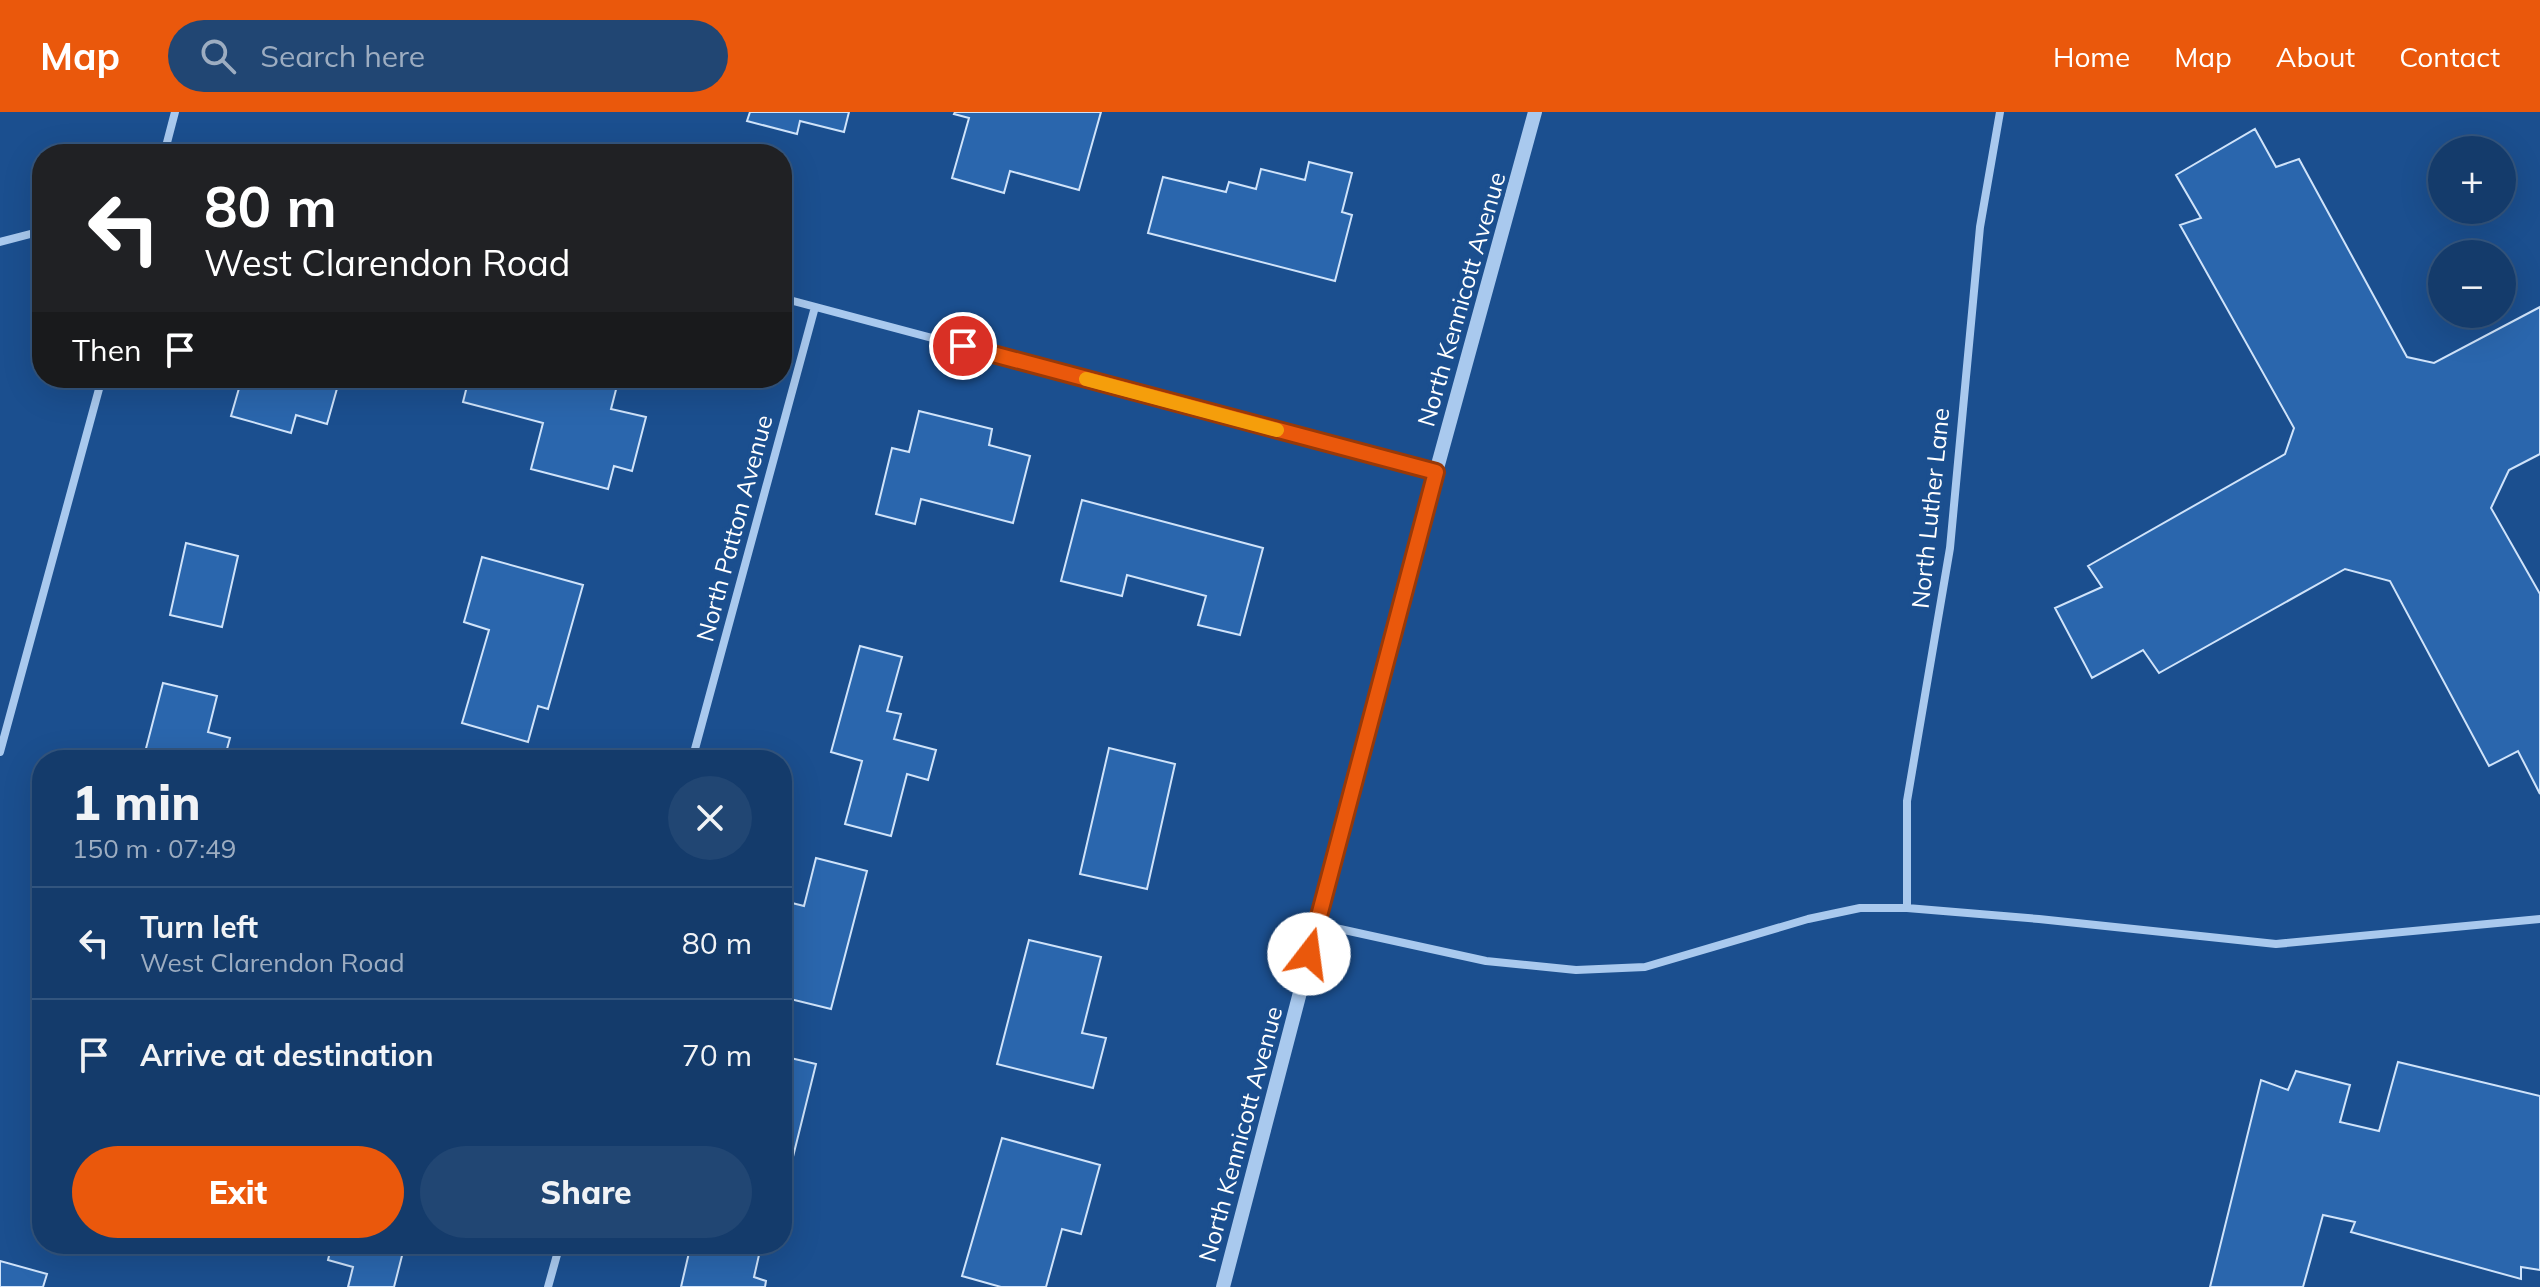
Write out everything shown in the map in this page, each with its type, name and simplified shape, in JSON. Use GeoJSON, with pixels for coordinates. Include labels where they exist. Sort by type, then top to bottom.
{"type":"FeatureCollection","features":[{"type":"Feature","properties":{"kind":"street"},"geometry":{"type":"LineString","coordinates":[[167,144],[175,112]]}},
{"type":"Feature","properties":{"kind":"street","name":"North Kennicott Avenue"},"geometry":{"type":"LineString","coordinates":[[1223,1287],[1436,472],[1535,112]]}},
{"type":"Feature","properties":{"kind":"street","name":"North Luther Lane"},"geometry":{"type":"LineString","coordinates":[[1907,908],[1907,801],[1950,548],[1980,227],[2000,112]]}},
{"type":"Feature","properties":{"kind":"street"},"geometry":{"type":"LineString","coordinates":[[0,242],[32,234]]}},
{"type":"Feature","properties":{"kind":"street"},"geometry":{"type":"LineString","coordinates":[[792,301],[1436,472]]}},
{"type":"Feature","properties":{"kind":"street","name":"North Patton Avenue"},"geometry":{"type":"LineString","coordinates":[[695,750],[815,307]]}},
{"type":"Feature","properties":{"kind":"street"},"geometry":{"type":"LineString","coordinates":[[0,752],[99,388]]}},
{"type":"Feature","properties":{"kind":"street"},"geometry":{"type":"LineString","coordinates":[[1317,924],[1486,961],[1576,970],[1645,967],[1808,919],[1860,908],[1907,908],[2039,919],[2276,944],[2540,919]]}},
{"type":"Feature","properties":{"kind":"street"},"geometry":{"type":"LineString","coordinates":[[548,1287],[557,1254]]}},
{"type":"Feature","properties":{"kind":"building"},"geometry":{"type":"Polygon","coordinates":[[[750,112],[849,112],[844,132],[800,121],[797,134],[747,121],[750,112]]]}},
{"type":"Feature","properties":{"kind":"building"},"geometry":{"type":"Polygon","coordinates":[[[955,112],[1101,112],[1079,190],[1010,171],[1004,193],[952,178],[969,118],[955,112]]]}},
{"type":"Feature","properties":{"kind":"building"},"geometry":{"type":"Polygon","coordinates":[[[2255,129],[2276,167],[2299,159],[2407,357],[2434,363],[2500,328],[2516,328],[2516,320],[2540,307],[2540,454],[2509,470],[2491,508],[2540,594],[2540,794],[2518,751],[2489,766],[2390,581],[2345,569],[2159,673],[2143,650],[2092,678],[2055,608],[2102,587],[2088,566],[2285,454],[2294,428],[2180,225],[2201,218],[2176,175],[2255,129]]]}},
{"type":"Feature","properties":{"kind":"building"},"geometry":{"type":"Polygon","coordinates":[[[1309,162],[1352,173],[1342,212],[1352,215],[1335,281],[1148,233],[1163,177],[1226,192],[1229,182],[1256,189],[1261,169],[1305,180],[1309,162]]]}},
{"type":"Feature","properties":{"kind":"building"},"geometry":{"type":"Polygon","coordinates":[[[239,388],[337,388],[327,424],[296,415],[291,433],[231,416],[239,388]]]}},
{"type":"Feature","properties":{"kind":"building"},"geometry":{"type":"Polygon","coordinates":[[[466,388],[616,388],[611,409],[646,417],[632,471],[614,466],[608,489],[531,469],[543,423],[463,402],[466,388]]]}},
{"type":"Feature","properties":{"kind":"building"},"geometry":{"type":"Polygon","coordinates":[[[919,411],[992,429],[989,445],[1030,456],[1013,523],[921,499],[915,524],[876,514],[892,448],[909,452],[919,411]]]}},
{"type":"Feature","properties":{"kind":"building"},"geometry":{"type":"Polygon","coordinates":[[[1082,500],[1263,548],[1240,635],[1198,625],[1206,596],[1127,575],[1122,596],[1061,581],[1082,500]]]}},
{"type":"Feature","properties":{"kind":"building"},"geometry":{"type":"Polygon","coordinates":[[[186,543],[238,556],[222,627],[170,615],[186,543]]]}},
{"type":"Feature","properties":{"kind":"building"},"geometry":{"type":"Polygon","coordinates":[[[482,557],[583,585],[548,709],[538,706],[528,742],[462,723],[489,630],[464,622],[482,557]]]}},
{"type":"Feature","properties":{"kind":"building"},"geometry":{"type":"Polygon","coordinates":[[[860,646],[902,657],[887,711],[901,714],[894,739],[936,750],[928,780],[907,774],[891,836],[845,824],[862,761],[831,752],[860,646]]]}},
{"type":"Feature","properties":{"kind":"building"},"geometry":{"type":"Polygon","coordinates":[[[163,683],[217,696],[208,732],[230,738],[227,750],[146,750],[163,683]]]}},
{"type":"Feature","properties":{"kind":"building"},"geometry":{"type":"Polygon","coordinates":[[[1109,748],[1175,764],[1147,889],[1080,874],[1109,748]]]}},
{"type":"Feature","properties":{"kind":"building"},"geometry":{"type":"Polygon","coordinates":[[[816,858],[867,871],[831,1009],[792,999],[792,903],[804,906],[816,858]]]}},
{"type":"Feature","properties":{"kind":"building"},"geometry":{"type":"Polygon","coordinates":[[[1029,940],[1101,957],[1082,1033],[1106,1038],[1093,1088],[997,1064],[1029,940]]]}},
{"type":"Feature","properties":{"kind":"building"},"geometry":{"type":"Polygon","coordinates":[[[792,1058],[816,1064],[792,1161],[792,1058]]]}},
{"type":"Feature","properties":{"kind":"building"},"geometry":{"type":"Polygon","coordinates":[[[2398,1062],[2540,1096],[2540,1270],[2521,1267],[2521,1279],[2351,1232],[2355,1222],[2323,1215],[2303,1287],[2210,1287],[2261,1080],[2288,1090],[2296,1071],[2350,1085],[2340,1122],[2379,1131],[2398,1062]]]}},
{"type":"Feature","properties":{"kind":"building"},"geometry":{"type":"Polygon","coordinates":[[[1002,1138],[1100,1165],[1081,1234],[1062,1229],[1046,1287],[1001,1287],[962,1276],[1002,1138]]]}},
{"type":"Feature","properties":{"kind":"building"},"geometry":{"type":"Polygon","coordinates":[[[330,1254],[402,1254],[394,1287],[348,1287],[353,1267],[328,1260],[330,1254]]]}},
{"type":"Feature","properties":{"kind":"building"},"geometry":{"type":"Polygon","coordinates":[[[689,1254],[759,1255],[754,1277],[766,1281],[765,1287],[681,1287],[689,1254]]]}},
{"type":"Feature","properties":{"kind":"building"},"geometry":{"type":"Polygon","coordinates":[[[0,1261],[47,1274],[43,1287],[0,1287],[0,1261]]]}},
{"type":"Feature","properties":{"kind":"slow traffic"},"geometry":{"type":"LineString","coordinates":[[1086,379],[1277,430]]}},
{"type":"Feature","properties":{"kind":"route"},"geometry":{"type":"LineString","coordinates":[[963,346],[1436,472],[1309,954]]}}]}
